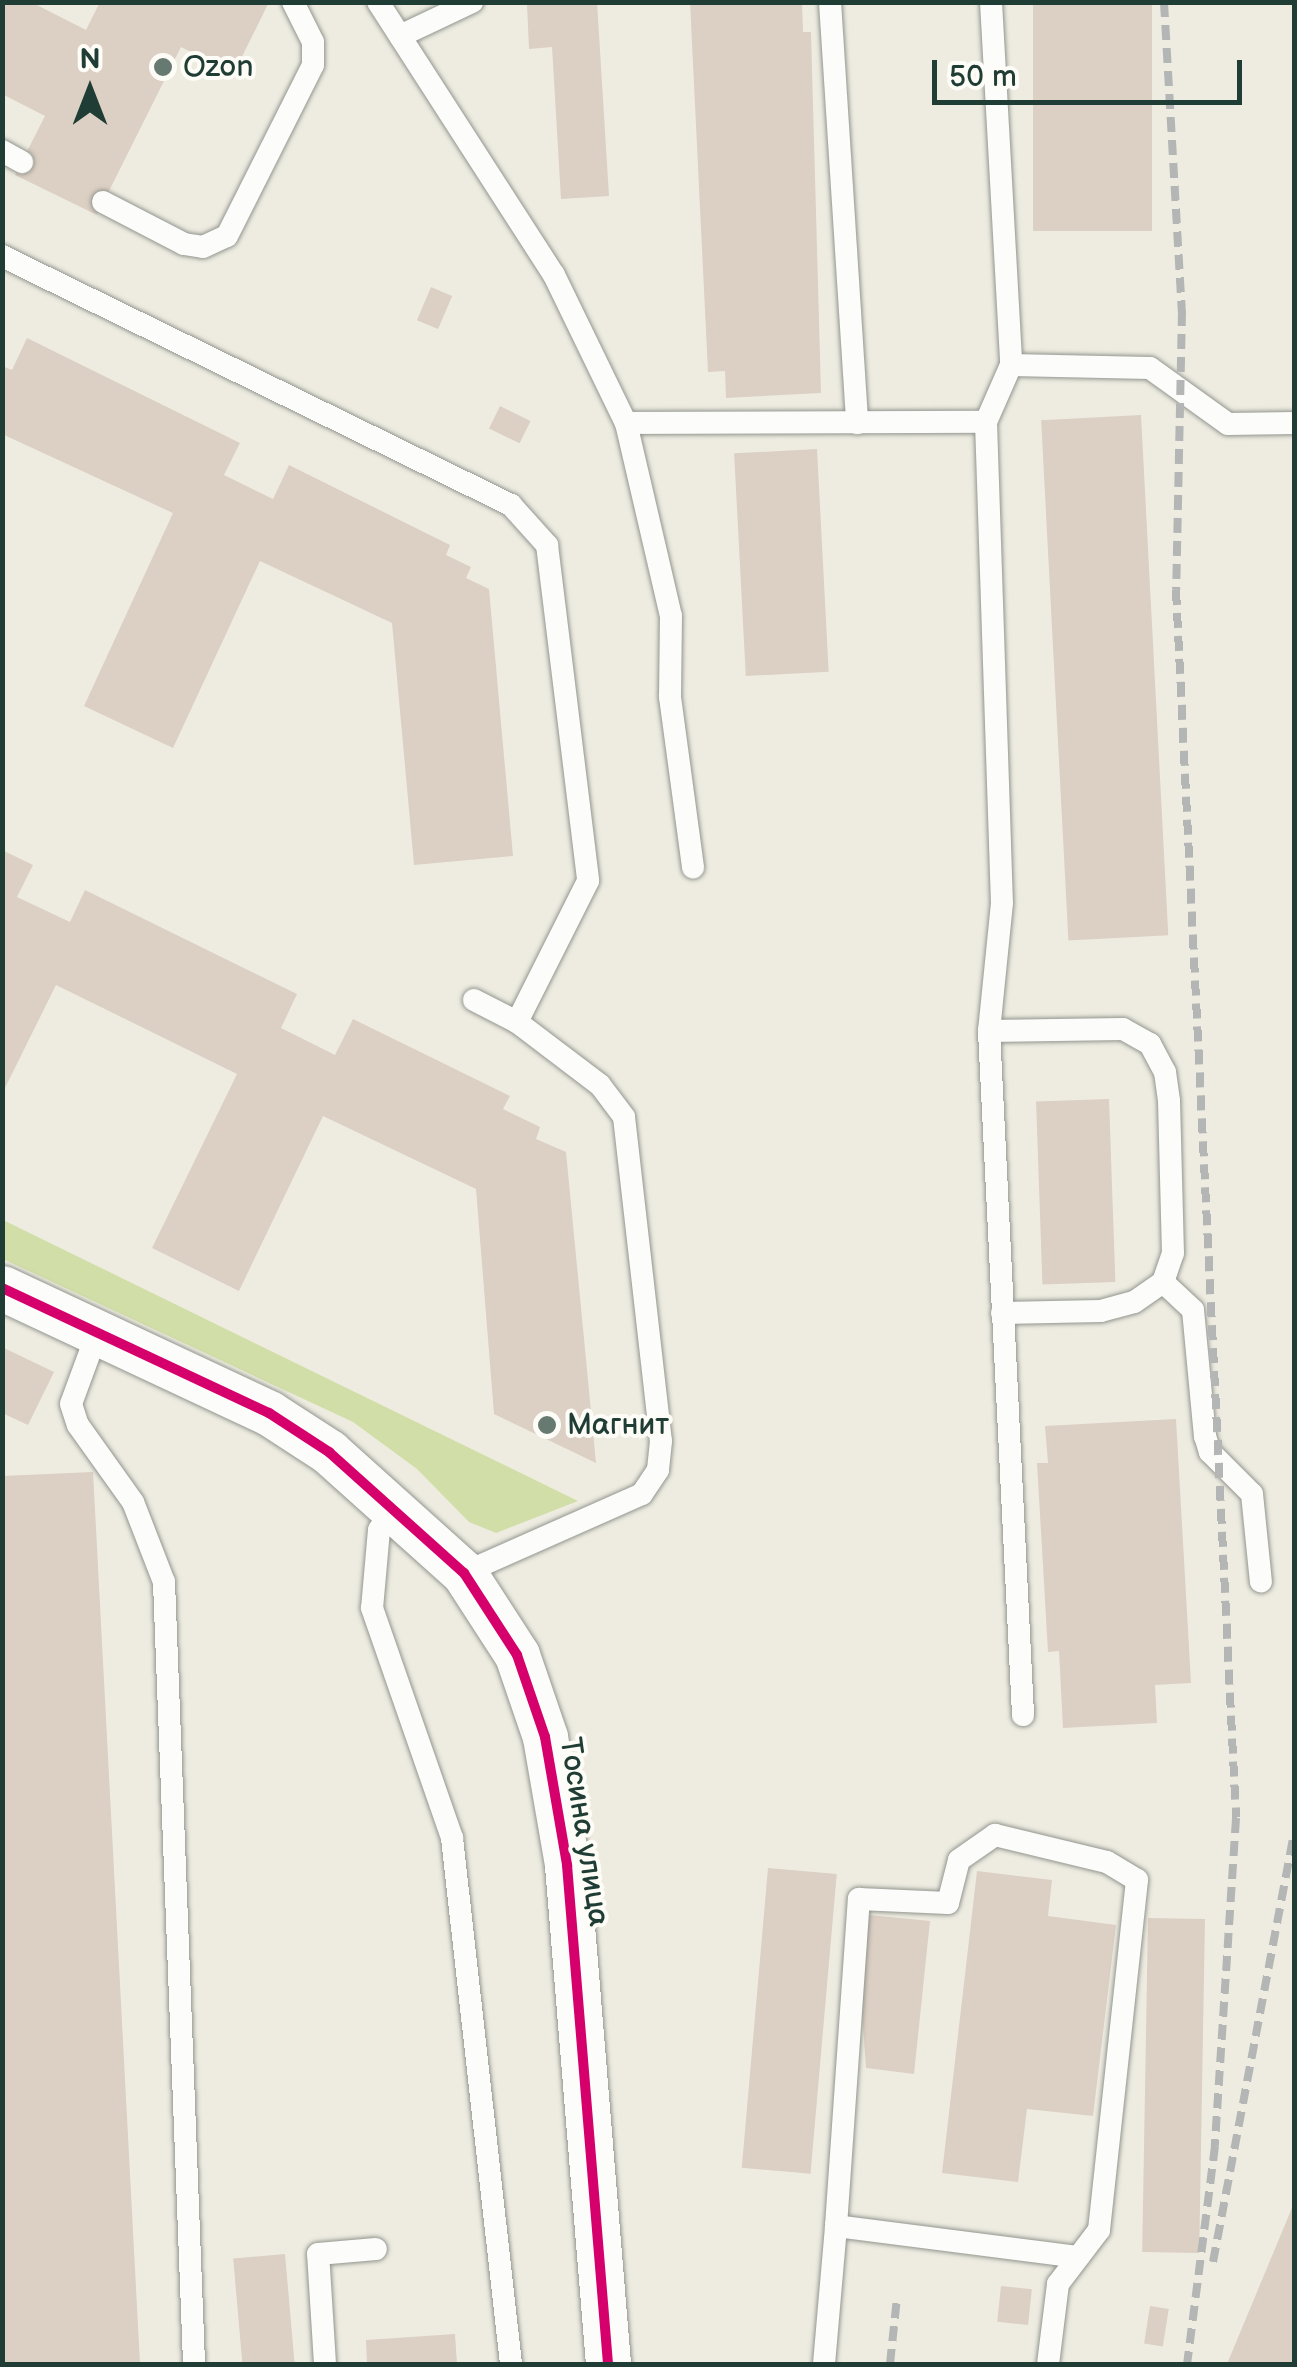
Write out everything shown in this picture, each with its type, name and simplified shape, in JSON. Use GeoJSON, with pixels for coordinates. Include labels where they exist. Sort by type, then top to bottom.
{"type":"FeatureCollection","features":[{"type":"Feature","properties":{"kind":"street","name":"Тосина улица"},"geometry":{"type":"LineString","coordinates":[[2,1288],[96,1336],[268,1413],[394,1506],[464,1573],[517,1655],[548,1753],[576,1944],[608,2364]]}},
{"type":"Feature","properties":{"kind":"lane"},"geometry":{"type":"LineString","coordinates":[[103,202],[184,244],[203,246],[227,236],[313,65],[313,42],[294,2]]}},
{"type":"Feature","properties":{"kind":"lane"},"geometry":{"type":"LineString","coordinates":[[378,2],[554,275],[626,423],[671,616],[670,698],[693,868]]}},
{"type":"Feature","properties":{"kind":"lane"},"geometry":{"type":"LineString","coordinates":[[400,36],[472,2]]}},
{"type":"Feature","properties":{"kind":"lane"},"geometry":{"type":"LineString","coordinates":[[830,2],[857,423]]}},
{"type":"Feature","properties":{"kind":"lane"},"geometry":{"type":"LineString","coordinates":[[991,2],[1012,365],[986,422],[1002,904],[988,1031],[1023,1715]]}},
{"type":"Feature","properties":{"kind":"lane"},"geometry":{"type":"LineString","coordinates":[[2,256],[511,505],[533,522],[556,573],[588,880],[517,1022]]}},
{"type":"Feature","properties":{"kind":"lane"},"geometry":{"type":"LineString","coordinates":[[1012,365],[1150,368],[1228,424],[1294,424]]}},
{"type":"Feature","properties":{"kind":"lane"},"geometry":{"type":"LineString","coordinates":[[626,423],[986,422]]}},
{"type":"Feature","properties":{"kind":"lane"},"geometry":{"type":"LineString","coordinates":[[464,1573],[642,1494],[658,1470],[661,1441],[624,1117],[600,1085],[517,1022],[474,1000]]}},
{"type":"Feature","properties":{"kind":"lane"},"geometry":{"type":"LineString","coordinates":[[988,1031],[1123,1029],[1150,1044],[1165,1072],[1169,1101],[1173,1253],[1163,1282],[1134,1302],[1101,1311],[1002,1313]]}},
{"type":"Feature","properties":{"kind":"lane"},"geometry":{"type":"LineString","coordinates":[[1163,1282],[1193,1310],[1204,1436],[1210,1452],[1252,1494],[1261,1582]]}},
{"type":"Feature","properties":{"kind":"lane"},"geometry":{"type":"LineString","coordinates":[[96,1336],[71,1404],[78,1425],[133,1502],[164,1582],[194,2364]]}},
{"type":"Feature","properties":{"kind":"lane"},"geometry":{"type":"LineString","coordinates":[[394,1506],[379,1530],[372,1608],[452,1838],[511,2364]]}},
{"type":"Feature","properties":{"kind":"lane"},"geometry":{"type":"LineString","coordinates":[[824,2364],[859,1899],[948,1902],[959,1860],[995,1835],[1107,1862],[1137,1880],[1099,2230],[1058,2284],[1048,2364]]}},
{"type":"Feature","properties":{"kind":"lane"},"geometry":{"type":"LineString","coordinates":[[836,2226],[1078,2257]]}},
{"type":"Feature","properties":{"kind":"lane"},"geometry":{"type":"LineString","coordinates":[[325,2364],[318,2254],[376,2249]]}},
{"type":"Feature","properties":{"kind":"green space"},"geometry":{"type":"Polygon","coordinates":[[[2,1220],[578,1501],[496,1533],[469,1522],[417,1469],[353,1422],[3,1259],[2,1220]]]}},
{"type":"Feature","properties":{"kind":"building"},"geometry":{"type":"Polygon","coordinates":[[[2,2],[31,2],[86,30],[100,2],[269,2],[234,73],[181,47],[97,215],[15,175],[45,116],[2,94],[2,2]]]}},
{"type":"Feature","properties":{"kind":"building"},"geometry":{"type":"Polygon","coordinates":[[[597,2],[609,196],[561,199],[552,47],[529,49],[527,4],[597,2]]]}},
{"type":"Feature","properties":{"kind":"building"},"geometry":{"type":"Polygon","coordinates":[[[690,2],[802,2],[803,32],[811,32],[821,393],[726,398],[725,371],[708,372],[690,2]]]}},
{"type":"Feature","properties":{"kind":"building"},"geometry":{"type":"Polygon","coordinates":[[[1033,2],[1152,2],[1152,231],[1033,231],[1033,2]]]}},
{"type":"Feature","properties":{"kind":"building"},"geometry":{"type":"Polygon","coordinates":[[[431,287],[452,296],[438,329],[417,320],[431,287]]]}},
{"type":"Feature","properties":{"kind":"building"},"geometry":{"type":"Polygon","coordinates":[[[27,338],[240,443],[224,475],[273,499],[289,465],[450,545],[446,555],[471,567],[466,578],[489,589],[513,856],[414,865],[392,623],[260,561],[173,748],[84,706],[173,513],[2,434],[2,366],[12,370],[27,338]]]}},
{"type":"Feature","properties":{"kind":"building"},"geometry":{"type":"Polygon","coordinates":[[[500,406],[531,421],[520,443],[489,428],[500,406]]]}},
{"type":"Feature","properties":{"kind":"building"},"geometry":{"type":"Polygon","coordinates":[[[1141,415],[1168,935],[1068,941],[1041,420],[1141,415]]]}},
{"type":"Feature","properties":{"kind":"building"},"geometry":{"type":"Polygon","coordinates":[[[817,449],[829,672],[746,676],[734,453],[817,449]]]}},
{"type":"Feature","properties":{"kind":"building"},"geometry":{"type":"Polygon","coordinates":[[[2,850],[33,865],[17,897],[70,922],[85,890],[297,994],[281,1028],[335,1055],[353,1019],[510,1096],[503,1109],[540,1127],[536,1139],[566,1152],[596,1463],[494,1414],[476,1189],[323,1116],[239,1291],[152,1248],[237,1074],[56,985],[2,1094],[2,850]]]}},
{"type":"Feature","properties":{"kind":"building"},"geometry":{"type":"Polygon","coordinates":[[[1109,1099],[1115,1282],[1042,1284],[1036,1102],[1109,1099]]]}},
{"type":"Feature","properties":{"kind":"building"},"geometry":{"type":"Polygon","coordinates":[[[2,1347],[54,1372],[28,1425],[2,1413],[2,1347]]]}},
{"type":"Feature","properties":{"kind":"building"},"geometry":{"type":"Polygon","coordinates":[[[1176,1419],[1191,1683],[1155,1685],[1157,1723],[1063,1728],[1059,1651],[1048,1652],[1037,1463],[1048,1463],[1045,1426],[1176,1419]]]}},
{"type":"Feature","properties":{"kind":"building"},"geometry":{"type":"Polygon","coordinates":[[[93,1472],[140,2364],[2,2364],[2,1476],[93,1472]]]}},
{"type":"Feature","properties":{"kind":"building"},"geometry":{"type":"Polygon","coordinates":[[[768,1868],[837,1874],[811,2174],[742,2168],[768,1868]]]}},
{"type":"Feature","properties":{"kind":"building"},"geometry":{"type":"Polygon","coordinates":[[[977,1871],[1052,1880],[1048,1916],[1116,1925],[1093,2116],[1027,2109],[1018,2182],[942,2173],[977,1871]]]}},
{"type":"Feature","properties":{"kind":"building"},"geometry":{"type":"Polygon","coordinates":[[[869,1915],[930,1921],[914,2074],[866,2068],[861,1997],[869,1915]]]}},
{"type":"Feature","properties":{"kind":"building"},"geometry":{"type":"Polygon","coordinates":[[[1148,1918],[1205,1919],[1199,2253],[1142,2252],[1148,1918]]]}},
{"type":"Feature","properties":{"kind":"building"},"geometry":{"type":"Polygon","coordinates":[[[1294,2203],[1294,2364],[1227,2364],[1294,2203]]]}},
{"type":"Feature","properties":{"kind":"building"},"geometry":{"type":"Polygon","coordinates":[[[285,2254],[295,2364],[242,2364],[233,2259],[285,2254]]]}},
{"type":"Feature","properties":{"kind":"building"},"geometry":{"type":"Polygon","coordinates":[[[1001,2286],[1032,2289],[1028,2325],[997,2322],[1001,2286]]]}},
{"type":"Feature","properties":{"kind":"building"},"geometry":{"type":"Polygon","coordinates":[[[1150,2306],[1169,2309],[1163,2347],[1144,2344],[1150,2306]]]}},
{"type":"Feature","properties":{"kind":"building"},"geometry":{"type":"Polygon","coordinates":[[[455,2334],[457,2364],[367,2364],[366,2340],[455,2334]]]}},
{"type":"Feature","properties":{"kind":"railway"},"geometry":{"type":"LineString","coordinates":[[1164,2],[1182,311],[1176,590],[1236,1818],[1215,2146],[1187,2364]]}},
{"type":"Feature","properties":{"kind":"railway"},"geometry":{"type":"LineString","coordinates":[[1213,2262],[1294,1834]]}},
{"type":"Feature","properties":{"kind":"railway"},"geometry":{"type":"LineString","coordinates":[[890,2364],[897,2297]]}},
{"type":"Feature","properties":{"kind":"cycle path"},"geometry":{"type":"LineString","coordinates":[[2,1288],[269,1413],[329,1452],[464,1573],[517,1655],[545,1737],[567,1865],[608,2364]]}},
{"type":"Feature","properties":{"kind":"place","name":"Ozon"},"geometry":{"type":"Point","coordinates":[163,67]}},
{"type":"Feature","properties":{"kind":"place","name":"Магнит"},"geometry":{"type":"Point","coordinates":[547,1425]}}]}
